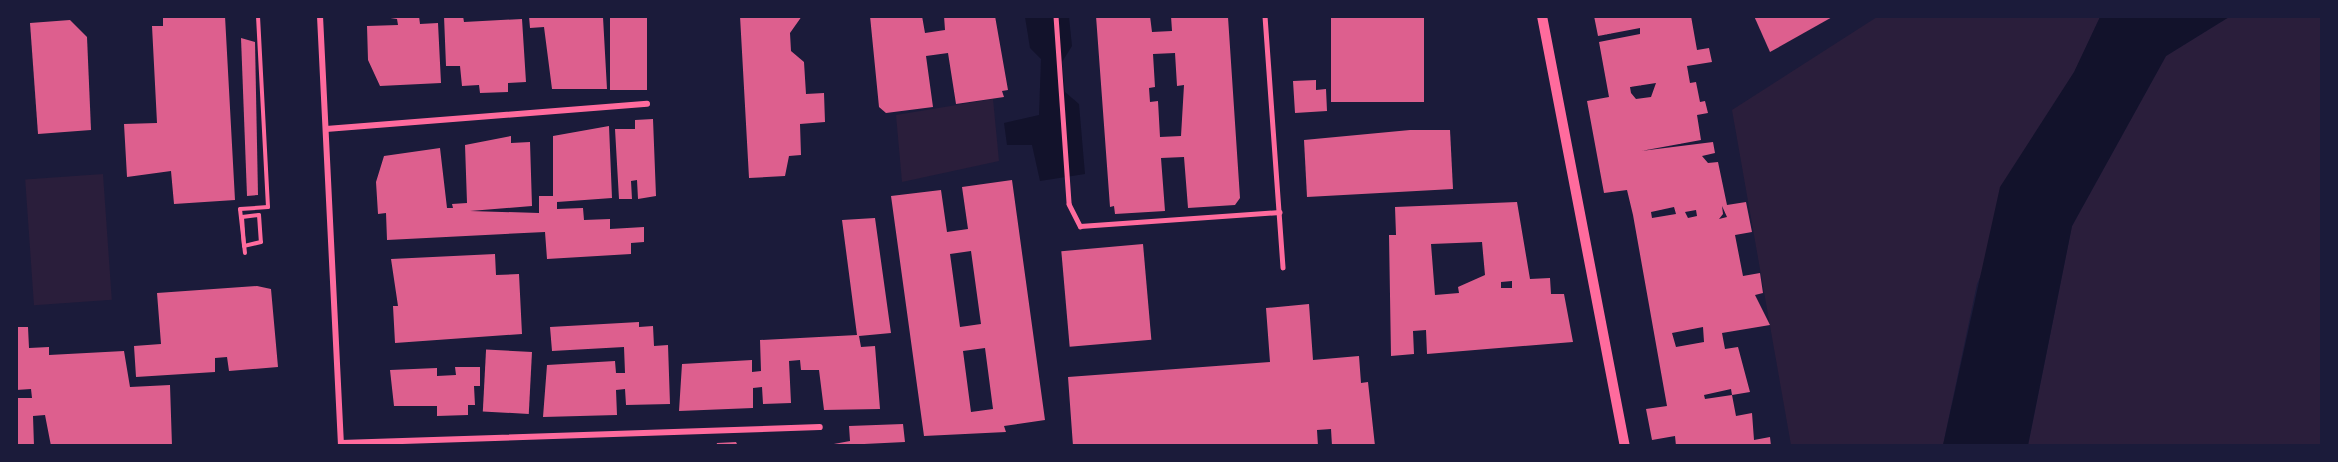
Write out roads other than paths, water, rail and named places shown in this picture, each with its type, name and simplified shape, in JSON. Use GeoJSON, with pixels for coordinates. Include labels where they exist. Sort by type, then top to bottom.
{"type":"FeatureCollection","features":[{"type":"Feature","properties":{"kind":"street"},"geometry":{"type":"LineString","coordinates":[[320,16],[341,444],[820,427]]}},
{"type":"Feature","properties":{"kind":"street"},"geometry":{"type":"LineString","coordinates":[[1542,16],[1625,446]]}},
{"type":"Feature","properties":{"kind":"street"},"geometry":{"type":"LineString","coordinates":[[326,129],[647,104]]}},
{"type":"Feature","properties":{"kind":"lane"},"geometry":{"type":"LineString","coordinates":[[1056,16],[1069,204],[1080,226],[1280,212]]}},
{"type":"Feature","properties":{"kind":"lane"},"geometry":{"type":"LineString","coordinates":[[1265,16],[1283,267]]}}]}
